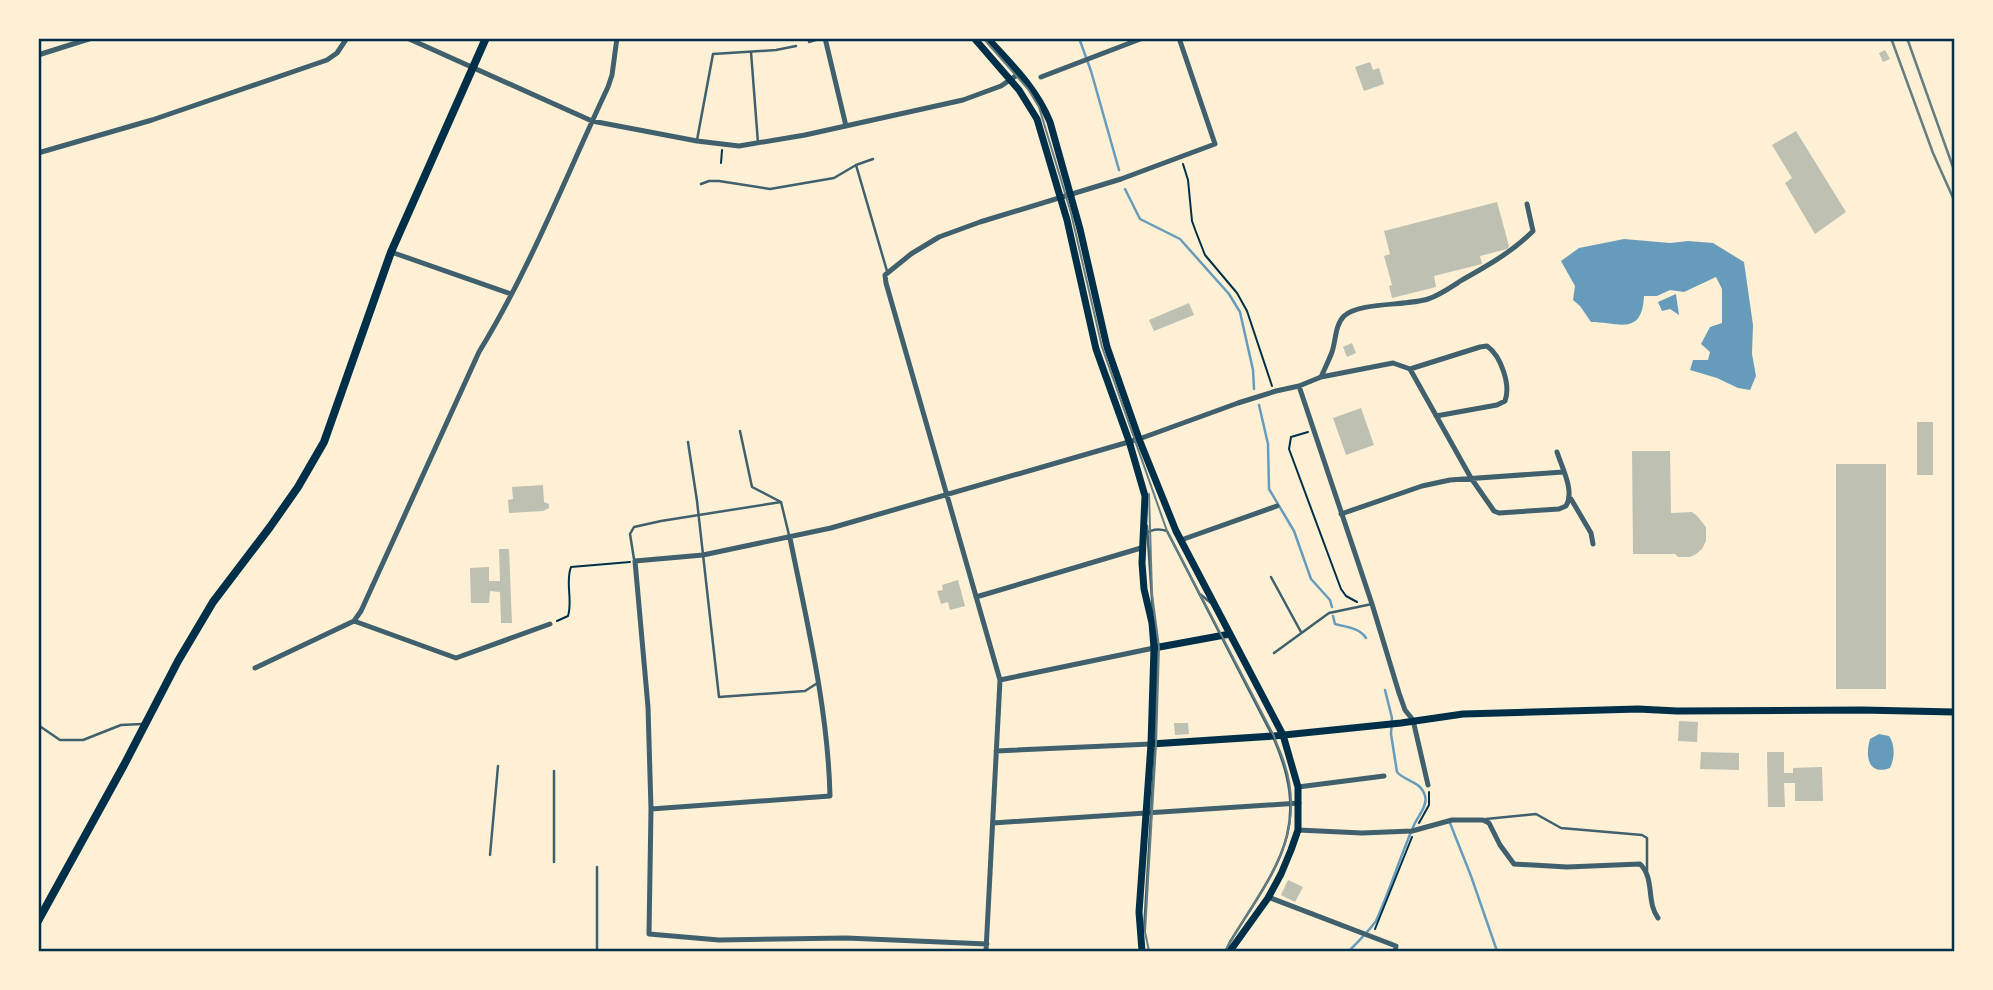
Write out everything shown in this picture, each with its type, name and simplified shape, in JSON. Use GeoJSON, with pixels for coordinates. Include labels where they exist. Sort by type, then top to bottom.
{"type":"FeatureCollection","features":[{"type":"Feature","properties":{"kind":"main road"},"geometry":{"type":"LineString","coordinates":[[38,921],[178,661],[213,602],[284,507],[324,442],[391,253],[486,38]]}},
{"type":"Feature","properties":{"kind":"main road"},"geometry":{"type":"LineString","coordinates":[[974,38],[1027,100],[1037,119],[1073,245],[1096,349],[1142,480],[1145,496],[1145,535],[1141,548],[1144,589],[1156,648],[1149,813],[1139,912],[1142,948]]}},
{"type":"Feature","properties":{"kind":"main road"},"geometry":{"type":"LineString","coordinates":[[987,38],[1020,73],[1041,101],[1050,122],[1080,229],[1107,347],[1139,439],[1181,540],[1283,735],[1298,787],[1295,803],[1298,830],[1281,874],[1268,897],[1228,951]]}},
{"type":"Feature","properties":{"kind":"main road"},"geometry":{"type":"LineString","coordinates":[[1156,648],[1230,634]]}},
{"type":"Feature","properties":{"kind":"main road"},"geometry":{"type":"LineString","coordinates":[[1153,744],[1273,737],[1463,714],[1633,709],[1955,712]]}},
{"type":"Feature","properties":{"kind":"street"},"geometry":{"type":"LineString","coordinates":[[38,55],[92,38]]}},
{"type":"Feature","properties":{"kind":"street"},"geometry":{"type":"LineString","coordinates":[[38,153],[152,120],[327,61],[337,53],[347,38]]}},
{"type":"Feature","properties":{"kind":"street"},"geometry":{"type":"LineString","coordinates":[[407,38],[592,121],[697,141],[739,146],[962,100],[988,91],[1020,73]]}},
{"type":"Feature","properties":{"kind":"street"},"geometry":{"type":"LineString","coordinates":[[255,668],[354,621],[361,611],[479,352],[511,294],[592,121],[612,75],[617,38]]}},
{"type":"Feature","properties":{"kind":"street"},"geometry":{"type":"LineString","coordinates":[[824,38],[846,126]]}},
{"type":"Feature","properties":{"kind":"street"},"geometry":{"type":"LineString","coordinates":[[1041,77],[1143,38]]}},
{"type":"Feature","properties":{"kind":"street"},"geometry":{"type":"LineString","coordinates":[[986,951],[1000,680],[886,283],[886,275],[887,271],[939,237],[1121,179],[1215,144],[1180,38]]}},
{"type":"Feature","properties":{"kind":"street"},"geometry":{"type":"LineString","coordinates":[[1321,377],[1332,351],[1338,326],[1347,313],[1365,306],[1387,306],[1428,299],[1517,247],[1533,231],[1527,204]]}},
{"type":"Feature","properties":{"kind":"street"},"geometry":{"type":"LineString","coordinates":[[391,253],[511,294]]}},
{"type":"Feature","properties":{"kind":"street"},"geometry":{"type":"LineString","coordinates":[[987,944],[846,938],[742,941],[649,934],[651,809],[648,707],[635,561],[703,555],[790,538],[1139,439],[1321,377],[1393,363],[1410,369],[1488,346],[1502,366],[1508,394],[1505,401],[1497,405],[1436,416]]}},
{"type":"Feature","properties":{"kind":"street"},"geometry":{"type":"LineString","coordinates":[[1410,369],[1471,478],[1494,511],[1499,513],[1559,509],[1566,506],[1571,499]]}},
{"type":"Feature","properties":{"kind":"street"},"geometry":{"type":"LineString","coordinates":[[1299,386],[1405,710],[1413,720],[1428,785]]}},
{"type":"Feature","properties":{"kind":"street"},"geometry":{"type":"LineString","coordinates":[[1557,452],[1571,499],[1591,533],[1593,544]]}},
{"type":"Feature","properties":{"kind":"street"},"geometry":{"type":"LineString","coordinates":[[1341,514],[1422,486],[1450,480],[1563,471]]}},
{"type":"Feature","properties":{"kind":"street"},"geometry":{"type":"LineString","coordinates":[[1181,540],[1277,506]]}},
{"type":"Feature","properties":{"kind":"street"},"geometry":{"type":"LineString","coordinates":[[651,809],[830,796],[829,765],[818,681],[790,538]]}},
{"type":"Feature","properties":{"kind":"street"},"geometry":{"type":"LineString","coordinates":[[976,597],[1141,548]]}},
{"type":"Feature","properties":{"kind":"street"},"geometry":{"type":"LineString","coordinates":[[354,621],[456,658],[550,624]]}},
{"type":"Feature","properties":{"kind":"street"},"geometry":{"type":"LineString","coordinates":[[1000,680],[1156,648]]}},
{"type":"Feature","properties":{"kind":"street"},"geometry":{"type":"LineString","coordinates":[[996,751],[1153,744]]}},
{"type":"Feature","properties":{"kind":"street"},"geometry":{"type":"LineString","coordinates":[[1298,787],[1384,775]]}},
{"type":"Feature","properties":{"kind":"street"},"geometry":{"type":"LineString","coordinates":[[993,823],[1295,803]]}},
{"type":"Feature","properties":{"kind":"street"},"geometry":{"type":"LineString","coordinates":[[1298,830],[1362,834],[1411,831],[1452,820],[1483,820],[1489,823],[1514,864],[1567,867],[1640,864],[1647,870],[1652,911],[1658,918]]}},
{"type":"Feature","properties":{"kind":"street"},"geometry":{"type":"LineString","coordinates":[[1268,897],[1396,946],[1395,951]]}},
{"type":"Feature","properties":{"kind":"lane"},"geometry":{"type":"LineString","coordinates":[[809,42],[824,38]]}},
{"type":"Feature","properties":{"kind":"lane"},"geometry":{"type":"LineString","coordinates":[[697,141],[713,54],[796,46]]}},
{"type":"Feature","properties":{"kind":"lane"},"geometry":{"type":"LineString","coordinates":[[751,52],[758,144]]}},
{"type":"Feature","properties":{"kind":"lane"},"geometry":{"type":"LineString","coordinates":[[701,184],[719,181],[770,189],[834,178],[873,159]]}},
{"type":"Feature","properties":{"kind":"lane"},"geometry":{"type":"LineString","coordinates":[[856,165],[887,271]]}},
{"type":"Feature","properties":{"kind":"lane"},"geometry":{"type":"LineString","coordinates":[[740,431],[752,487],[780,502],[790,538]]}},
{"type":"Feature","properties":{"kind":"lane"},"geometry":{"type":"LineString","coordinates":[[688,442],[699,515],[719,697],[805,691],[818,681]]}},
{"type":"Feature","properties":{"kind":"lane"},"geometry":{"type":"LineString","coordinates":[[635,561],[630,534],[634,527],[780,502]]}},
{"type":"Feature","properties":{"kind":"lane"},"geometry":{"type":"LineString","coordinates":[[1156,648],[1145,535],[1160,528],[1167,531],[1273,737],[1295,803],[1283,849],[1273,871],[1230,942],[1228,951]]}},
{"type":"Feature","properties":{"kind":"lane"},"geometry":{"type":"LineString","coordinates":[[1271,577],[1301,633]]}},
{"type":"Feature","properties":{"kind":"lane"},"geometry":{"type":"LineString","coordinates":[[1197,592],[1217,608]]}},
{"type":"Feature","properties":{"kind":"lane"},"geometry":{"type":"LineString","coordinates":[[1274,653],[1329,613],[1372,604]]}},
{"type":"Feature","properties":{"kind":"lane"},"geometry":{"type":"LineString","coordinates":[[38,725],[60,740],[83,740],[121,725],[145,724]]}},
{"type":"Feature","properties":{"kind":"lane"},"geometry":{"type":"LineString","coordinates":[[490,855],[498,766]]}},
{"type":"Feature","properties":{"kind":"lane"},"geometry":{"type":"LineString","coordinates":[[554,771],[554,862]]}},
{"type":"Feature","properties":{"kind":"lane"},"geometry":{"type":"LineString","coordinates":[[1142,948],[1150,840],[1149,813]]}},
{"type":"Feature","properties":{"kind":"lane"},"geometry":{"type":"LineString","coordinates":[[1483,820],[1536,814],[1561,828],[1642,835],[1647,838],[1647,870]]}},
{"type":"Feature","properties":{"kind":"lane"},"geometry":{"type":"LineString","coordinates":[[1273,871],[1289,854]]}},
{"type":"Feature","properties":{"kind":"lane"},"geometry":{"type":"LineString","coordinates":[[597,867],[597,951]]}},
{"type":"Feature","properties":{"kind":"path"},"geometry":{"type":"LineString","coordinates":[[721,163],[723,144]]}},
{"type":"Feature","properties":{"kind":"path"},"geometry":{"type":"LineString","coordinates":[[1180,157],[1186,170],[1192,221],[1205,255],[1237,293],[1247,311],[1273,392]]}},
{"type":"Feature","properties":{"kind":"path"},"geometry":{"type":"LineString","coordinates":[[1313,430],[1291,437],[1289,449],[1341,589],[1346,596],[1356,601],[1372,604]]}},
{"type":"Feature","properties":{"kind":"path"},"geometry":{"type":"LineString","coordinates":[[550,624],[568,616],[571,606],[568,574],[571,567],[635,561]]}},
{"type":"Feature","properties":{"kind":"path"},"geometry":{"type":"LineString","coordinates":[[1371,937],[1411,831],[1429,805],[1428,785]]}},
{"type":"Feature","properties":{"kind":"water"},"geometry":{"type":"Polygon","coordinates":[[[1624,239],[1713,243],[1744,262],[1753,325],[1752,354],[1756,376],[1750,390],[1690,370],[1693,360],[1708,360],[1710,352],[1701,344],[1710,327],[1722,323],[1722,289],[1716,277],[1684,292],[1670,290],[1657,296],[1644,296],[1639,317],[1633,322],[1619,325],[1591,322],[1573,300],[1575,286],[1561,261],[1579,248],[1624,239]]]}},
{"type":"Feature","properties":{"kind":"water"},"geometry":{"type":"Polygon","coordinates":[[[1676,294],[1679,315],[1670,309],[1662,311],[1658,302],[1676,294]]]}},
{"type":"Feature","properties":{"kind":"water"},"geometry":{"type":"Polygon","coordinates":[[[1879,734],[1889,736],[1893,747],[1890,768],[1883,770],[1873,767],[1868,758],[1870,739],[1879,734]]]}},
{"type":"Feature","properties":{"kind":"building"},"geometry":{"type":"Polygon","coordinates":[[[1885,50],[1890,59],[1883,62],[1879,53],[1885,50]]]}},
{"type":"Feature","properties":{"kind":"building"},"geometry":{"type":"Polygon","coordinates":[[[1370,62],[1373,70],[1379,68],[1384,84],[1364,91],[1355,67],[1370,62]]]}},
{"type":"Feature","properties":{"kind":"building"},"geometry":{"type":"Polygon","coordinates":[[[1796,131],[1846,212],[1815,234],[1785,183],[1792,178],[1772,145],[1796,131]]]}},
{"type":"Feature","properties":{"kind":"building"},"geometry":{"type":"Polygon","coordinates":[[[1497,202],[1509,246],[1507,249],[1480,256],[1482,264],[1434,276],[1436,287],[1392,298],[1389,286],[1392,285],[1384,256],[1390,254],[1384,231],[1497,202]]]}},
{"type":"Feature","properties":{"kind":"building"},"geometry":{"type":"Polygon","coordinates":[[[1189,303],[1194,315],[1154,331],[1149,320],[1189,303]]]}},
{"type":"Feature","properties":{"kind":"building"},"geometry":{"type":"Polygon","coordinates":[[[1352,343],[1356,353],[1347,357],[1343,347],[1352,343]]]}},
{"type":"Feature","properties":{"kind":"building"},"geometry":{"type":"Polygon","coordinates":[[[1361,408],[1374,445],[1346,455],[1333,418],[1361,408]]]}},
{"type":"Feature","properties":{"kind":"building"},"geometry":{"type":"Polygon","coordinates":[[[1917,422],[1933,422],[1933,475],[1917,475],[1917,422]]]}},
{"type":"Feature","properties":{"kind":"building"},"geometry":{"type":"Polygon","coordinates":[[[1632,451],[1670,451],[1671,513],[1692,512],[1706,527],[1706,541],[1696,554],[1678,557],[1675,554],[1633,554],[1632,451]]]}},
{"type":"Feature","properties":{"kind":"building"},"geometry":{"type":"Polygon","coordinates":[[[1836,464],[1886,464],[1886,689],[1836,689],[1836,464]]]}},
{"type":"Feature","properties":{"kind":"building"},"geometry":{"type":"Polygon","coordinates":[[[543,485],[544,502],[549,504],[549,508],[543,511],[509,513],[508,500],[513,499],[512,487],[543,485]]]}},
{"type":"Feature","properties":{"kind":"building"},"geometry":{"type":"Polygon","coordinates":[[[499,549],[509,549],[512,623],[501,623],[500,592],[490,591],[489,603],[471,603],[470,568],[489,567],[489,581],[500,581],[499,549]]]}},
{"type":"Feature","properties":{"kind":"building"},"geometry":{"type":"Polygon","coordinates":[[[958,580],[965,606],[950,610],[948,602],[941,604],[937,591],[943,590],[942,585],[958,580]]]}},
{"type":"Feature","properties":{"kind":"building"},"geometry":{"type":"Polygon","coordinates":[[[1679,721],[1698,722],[1697,742],[1678,741],[1679,721]]]}},
{"type":"Feature","properties":{"kind":"building"},"geometry":{"type":"Polygon","coordinates":[[[1174,723],[1188,723],[1189,734],[1175,735],[1174,723]]]}},
{"type":"Feature","properties":{"kind":"building"},"geometry":{"type":"Polygon","coordinates":[[[1701,752],[1739,753],[1739,770],[1700,769],[1701,752]]]}},
{"type":"Feature","properties":{"kind":"building"},"geometry":{"type":"Polygon","coordinates":[[[1767,752],[1784,752],[1784,773],[1793,773],[1793,768],[1822,767],[1823,801],[1795,801],[1795,783],[1784,783],[1785,807],[1768,807],[1767,752]]]}},
{"type":"Feature","properties":{"kind":"building"},"geometry":{"type":"Polygon","coordinates":[[[1288,880],[1303,887],[1295,902],[1281,895],[1288,880]]]}},
{"type":"Feature","properties":{"kind":"waterway"},"geometry":{"type":"LineString","coordinates":[[1079,38],[1119,170]]}},
{"type":"Feature","properties":{"kind":"waterway"},"geometry":{"type":"LineString","coordinates":[[1125,189],[1140,219],[1180,239],[1229,294],[1240,312],[1253,370],[1254,389]]}},
{"type":"Feature","properties":{"kind":"waterway"},"geometry":{"type":"LineString","coordinates":[[1259,405],[1268,444],[1269,489],[1294,531],[1311,579],[1330,600],[1332,607]]}},
{"type":"Feature","properties":{"kind":"waterway"},"geometry":{"type":"LineString","coordinates":[[1333,616],[1335,624],[1356,630],[1366,638]]}},
{"type":"Feature","properties":{"kind":"waterway"},"geometry":{"type":"LineString","coordinates":[[1349,951],[1376,921],[1425,803],[1420,787],[1397,772],[1391,734],[1392,718],[1385,690]]}},
{"type":"Feature","properties":{"kind":"waterway"},"geometry":{"type":"LineString","coordinates":[[1450,823],[1497,951]]}},
{"type":"Feature","properties":{"kind":"tram line"},"geometry":{"type":"LineString","coordinates":[[983,38],[1028,89],[1039,107],[1071,213],[1102,347],[1167,531],[1274,736],[1284,762],[1290,790],[1291,816],[1286,839],[1266,884],[1225,951]]}},
{"type":"Feature","properties":{"kind":"tram line"},"geometry":{"type":"LineString","coordinates":[[1149,494],[1152,594],[1159,647],[1145,932],[1149,951]]}},
{"type":"Feature","properties":{"kind":"railway"},"geometry":{"type":"LineString","coordinates":[[1891,38],[1933,153],[1954,200]]}},
{"type":"Feature","properties":{"kind":"railway"},"geometry":{"type":"LineString","coordinates":[[1907,38],[1954,170]]}}]}
